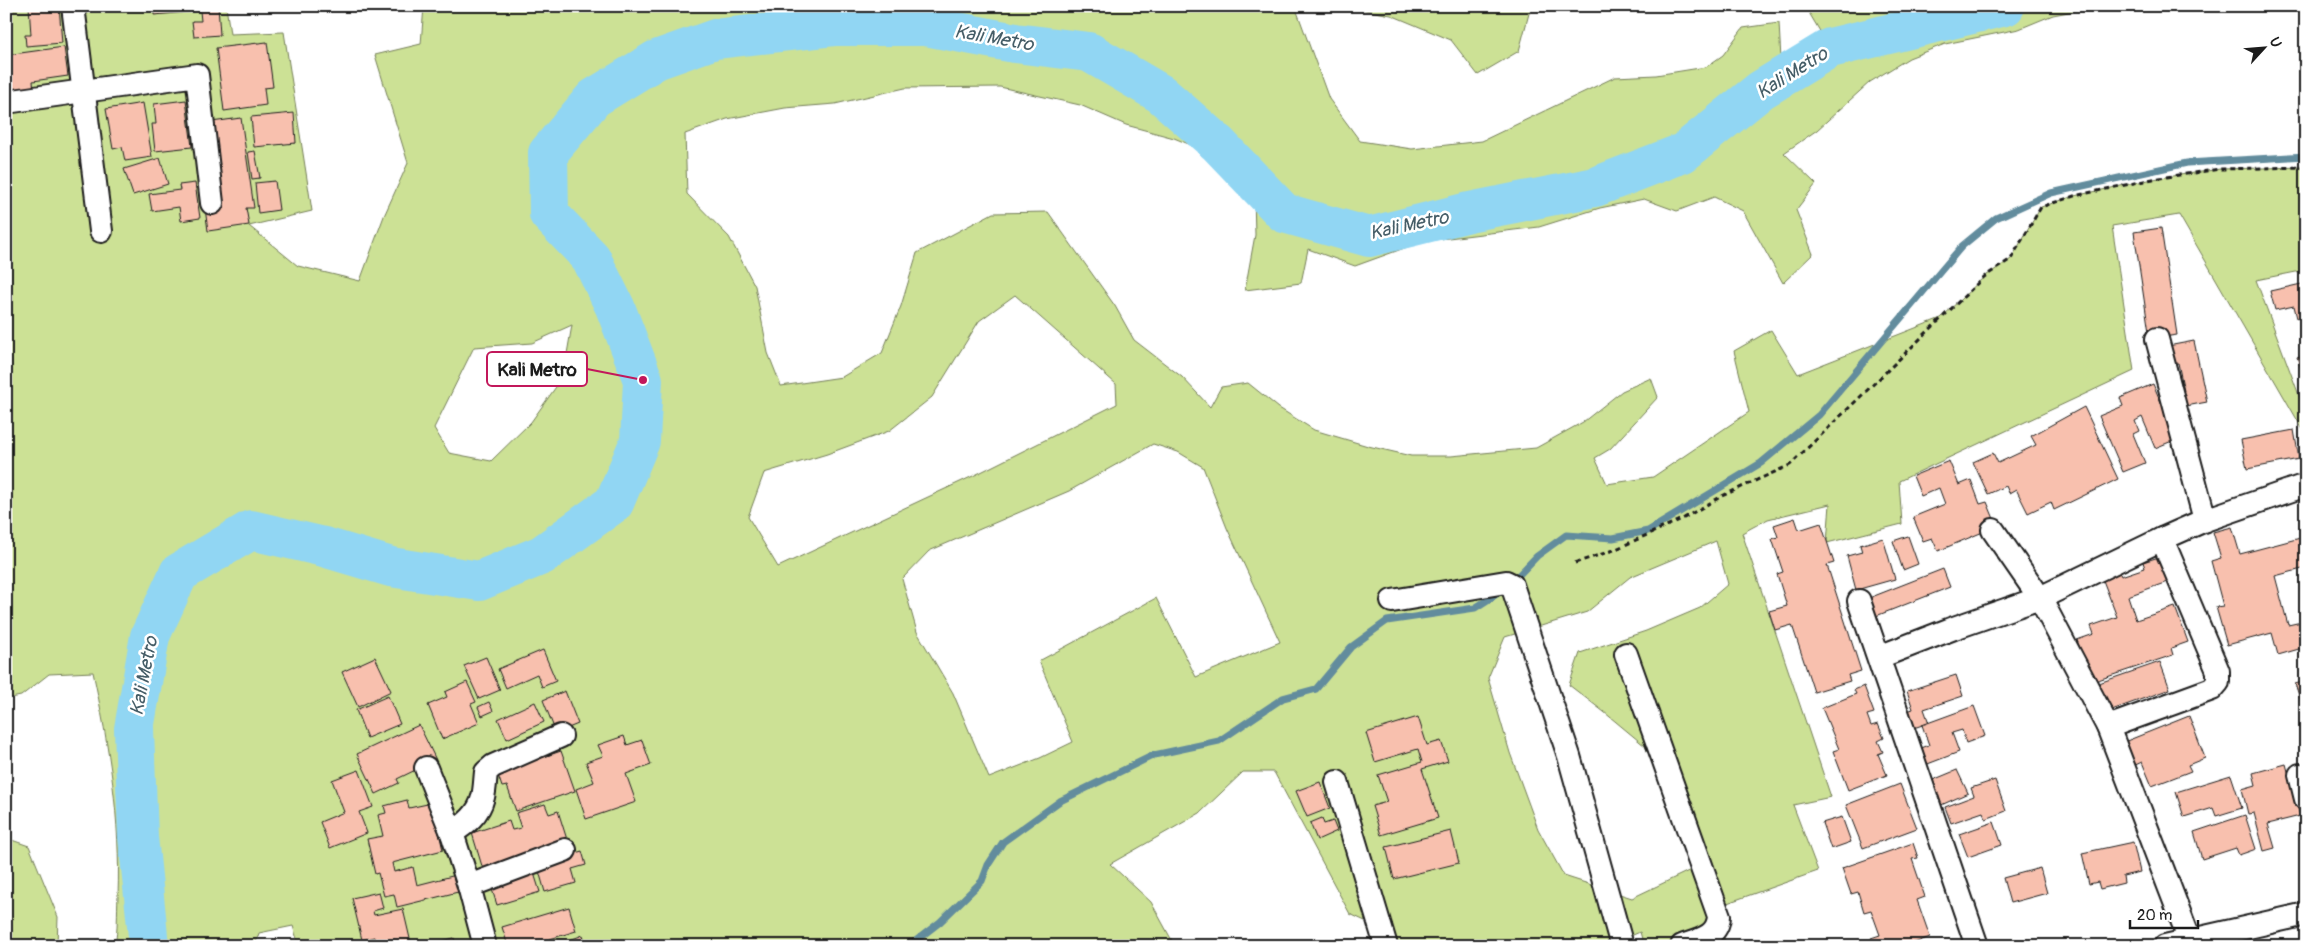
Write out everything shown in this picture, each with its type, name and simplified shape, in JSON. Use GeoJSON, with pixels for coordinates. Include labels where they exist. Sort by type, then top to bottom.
{"type":"FeatureCollection","features":[{"type":"Feature","properties":{"kind":"street"},"geometry":{"type":"LineString","coordinates":[[73,6],[101,230]]}},
{"type":"Feature","properties":{"kind":"street"},"geometry":{"type":"LineString","coordinates":[[6,102],[197,75],[212,203]]}},
{"type":"Feature","properties":{"kind":"street"},"geometry":{"type":"LineString","coordinates":[[2158,339],[2205,520]]}},
{"type":"Feature","properties":{"kind":"street"},"geometry":{"type":"LineString","coordinates":[[1879,657],[2040,598],[2205,520],[2306,485]]}},
{"type":"Feature","properties":{"kind":"street"},"geometry":{"type":"LineString","coordinates":[[1994,530],[2040,598],[2108,726],[2191,943]]}},
{"type":"Feature","properties":{"kind":"street"},"geometry":{"type":"LineString","coordinates":[[2108,726],[2212,689],[2218,682],[2218,671],[2162,539]]}},
{"type":"Feature","properties":{"kind":"street"},"geometry":{"type":"LineString","coordinates":[[1392,602],[1506,582],[1512,584],[1569,756],[1622,946]]}},
{"type":"Feature","properties":{"kind":"street"},"geometry":{"type":"LineString","coordinates":[[1859,601],[1977,946]]}},
{"type":"Feature","properties":{"kind":"street"},"geometry":{"type":"LineString","coordinates":[[1626,654],[1718,916],[1718,926],[1713,933],[1706,938],[1682,946]]}},
{"type":"Feature","properties":{"kind":"street"},"geometry":{"type":"LineString","coordinates":[[452,834],[470,821],[480,806],[484,795],[486,772],[493,766],[561,736]]}},
{"type":"Feature","properties":{"kind":"street"},"geometry":{"type":"LineString","coordinates":[[426,768],[452,834],[469,886],[484,946]]}},
{"type":"Feature","properties":{"kind":"street"},"geometry":{"type":"LineString","coordinates":[[2300,775],[2306,799]]}},
{"type":"Feature","properties":{"kind":"street"},"geometry":{"type":"LineString","coordinates":[[1337,782],[1386,946]]}},
{"type":"Feature","properties":{"kind":"street"},"geometry":{"type":"LineString","coordinates":[[469,886],[565,850]]}},
{"type":"Feature","properties":{"kind":"street"},"geometry":{"type":"LineString","coordinates":[[2165,946],[2191,943],[2306,914]]}},
{"type":"Feature","properties":{"kind":"path"},"geometry":{"type":"LineString","coordinates":[[1575,563],[1614,550],[1684,518],[1722,496],[1790,465],[1984,277],[2011,259],[2041,207],[2074,196],[2153,179],[2220,169],[2306,167]]}},
{"type":"Feature","properties":{"kind":"green space"},"geometry":{"type":"Polygon","coordinates":[[[6,6],[226,6],[230,34],[284,32],[312,211],[249,226],[298,266],[360,281],[384,216],[408,163],[375,55],[421,44],[424,6],[1295,6],[1329,99],[1360,141],[1412,149],[1482,141],[1615,77],[1656,75],[1706,67],[1723,55],[1743,28],[1779,23],[1782,78],[1830,48],[1805,6],[2100,6],[2053,15],[2019,29],[1945,44],[1909,58],[1870,82],[1817,130],[1784,153],[1816,184],[1796,210],[1813,254],[1783,283],[1743,211],[1714,197],[1677,211],[1644,199],[1600,208],[1539,227],[1424,241],[1355,266],[1308,249],[1301,283],[1245,290],[1255,235],[1254,196],[1230,161],[1174,138],[1126,125],[1080,105],[1000,87],[905,88],[835,104],[785,108],[727,119],[685,134],[687,194],[729,237],[755,286],[768,353],[781,386],[842,377],[882,353],[901,306],[917,253],[993,213],[1048,212],[1115,306],[1134,340],[1182,377],[1210,407],[1221,387],[1248,383],[1279,408],[1314,430],[1411,456],[1451,456],[1536,448],[1583,422],[1622,391],[1651,378],[1658,397],[1610,449],[1595,458],[1607,484],[1653,477],[1749,412],[1734,351],[1771,330],[1798,374],[1941,318],[1984,277],[2011,259],[2041,207],[2074,196],[2153,179],[2220,169],[2306,167],[2306,270],[2256,280],[2306,414],[2306,435],[2179,215],[2112,226],[2134,371],[1899,481],[1902,524],[1827,543],[1830,504],[1768,519],[1742,533],[1831,797],[1793,805],[1818,871],[1713,908],[1727,946],[1644,946],[1640,932],[1607,946],[1383,946],[1378,927],[1350,914],[1274,772],[1243,772],[1200,813],[1110,864],[1151,902],[1175,946],[299,946],[293,926],[259,933],[255,946],[115,946],[118,868],[116,811],[109,755],[93,672],[49,674],[21,696],[6,699],[6,6]],[[1015,295],[979,321],[932,397],[889,431],[827,454],[764,473],[748,517],[778,567],[973,476],[1117,404],[1116,384],[1015,295]],[[572,325],[532,343],[474,347],[434,428],[449,453],[491,461],[531,422],[563,377],[572,325]],[[1153,444],[1069,491],[929,551],[902,579],[917,632],[953,693],[989,778],[1040,758],[1073,742],[1039,661],[1156,598],[1196,677],[1280,642],[1227,528],[1203,467],[1178,452],[1153,444]],[[1716,541],[1630,577],[1587,612],[1505,637],[1488,678],[1510,753],[1538,829],[1564,876],[1632,898],[1699,866],[1645,746],[1569,685],[1580,653],[1646,631],[1700,608],[1728,584],[1716,541]]]}},
{"type":"Feature","properties":{"kind":"green space"},"geometry":{"type":"Polygon","coordinates":[[[1344,6],[1531,6],[1519,51],[1478,75],[1451,40],[1391,15],[1344,6]]]}},
{"type":"Feature","properties":{"kind":"green space"},"geometry":{"type":"Polygon","coordinates":[[[6,838],[29,846],[58,917],[57,946],[6,946],[6,838]]]}},
{"type":"Feature","properties":{"kind":"building"},"geometry":{"type":"Polygon","coordinates":[[[29,6],[59,6],[62,43],[26,46],[25,35],[31,35],[29,6]]]}},
{"type":"Feature","properties":{"kind":"building"},"geometry":{"type":"Polygon","coordinates":[[[154,6],[218,6],[220,35],[194,37],[192,21],[201,21],[200,11],[154,15],[154,6]]]}},
{"type":"Feature","properties":{"kind":"building"},"geometry":{"type":"Polygon","coordinates":[[[267,42],[273,87],[264,88],[266,105],[224,111],[216,48],[267,42]]]}},
{"type":"Feature","properties":{"kind":"building"},"geometry":{"type":"Polygon","coordinates":[[[64,47],[68,76],[33,81],[34,92],[6,96],[6,55],[64,47]]]}},
{"type":"Feature","properties":{"kind":"building"},"geometry":{"type":"Polygon","coordinates":[[[186,100],[192,147],[155,151],[152,124],[156,124],[154,104],[186,100]]]}},
{"type":"Feature","properties":{"kind":"building"},"geometry":{"type":"Polygon","coordinates":[[[143,103],[152,157],[125,161],[122,147],[113,149],[106,109],[143,103]]]}},
{"type":"Feature","properties":{"kind":"building"},"geometry":{"type":"Polygon","coordinates":[[[294,113],[296,143],[254,147],[251,117],[294,113]]]}},
{"type":"Feature","properties":{"kind":"building"},"geometry":{"type":"Polygon","coordinates":[[[241,118],[254,208],[246,208],[249,225],[208,231],[205,208],[204,123],[241,118]]]}},
{"type":"Feature","properties":{"kind":"building"},"geometry":{"type":"Polygon","coordinates":[[[255,151],[260,178],[252,179],[248,152],[255,151]]]}},
{"type":"Feature","properties":{"kind":"building"},"geometry":{"type":"Polygon","coordinates":[[[160,158],[168,184],[133,195],[124,169],[160,158]]]}},
{"type":"Feature","properties":{"kind":"building"},"geometry":{"type":"Polygon","coordinates":[[[275,181],[279,210],[258,213],[255,183],[275,181]]]}},
{"type":"Feature","properties":{"kind":"building"},"geometry":{"type":"Polygon","coordinates":[[[195,183],[200,218],[181,221],[179,207],[152,211],[149,194],[180,190],[179,185],[195,183]]]}},
{"type":"Feature","properties":{"kind":"building"},"geometry":{"type":"Polygon","coordinates":[[[2161,228],[2177,335],[2150,339],[2134,232],[2161,228]]]}},
{"type":"Feature","properties":{"kind":"building"},"geometry":{"type":"Polygon","coordinates":[[[2306,283],[2306,316],[2297,318],[2294,306],[2275,310],[2270,291],[2306,283]]]}},
{"type":"Feature","properties":{"kind":"building"},"geometry":{"type":"Polygon","coordinates":[[[2194,341],[2207,402],[2181,407],[2177,393],[2184,391],[2178,363],[2172,364],[2168,346],[2194,341]]]}},
{"type":"Feature","properties":{"kind":"building"},"geometry":{"type":"Polygon","coordinates":[[[2306,354],[2306,383],[2297,357],[2306,354]]]}},
{"type":"Feature","properties":{"kind":"building"},"geometry":{"type":"Polygon","coordinates":[[[2153,384],[2177,439],[2155,448],[2142,417],[2135,421],[2139,431],[2133,434],[2145,463],[2123,472],[2099,416],[2123,406],[2120,398],[2153,384]]]}},
{"type":"Feature","properties":{"kind":"building"},"geometry":{"type":"Polygon","coordinates":[[[2084,407],[2118,479],[2054,510],[2051,502],[2028,513],[2016,489],[2009,493],[2006,486],[1988,494],[1973,462],[1993,453],[1998,463],[2036,445],[2031,436],[2084,407]]]}},
{"type":"Feature","properties":{"kind":"building"},"geometry":{"type":"Polygon","coordinates":[[[2294,430],[2299,459],[2247,469],[2241,440],[2294,430]]]}},
{"type":"Feature","properties":{"kind":"building"},"geometry":{"type":"Polygon","coordinates":[[[1949,461],[1959,485],[1971,480],[1980,504],[1987,502],[1997,526],[1938,551],[1932,538],[1923,541],[1913,517],[1945,504],[1939,488],[1921,496],[1913,476],[1949,461]]]}},
{"type":"Feature","properties":{"kind":"building"},"geometry":{"type":"Polygon","coordinates":[[[1795,518],[1799,530],[1821,523],[1834,563],[1827,565],[1861,671],[1848,675],[1850,681],[1814,692],[1792,625],[1775,630],[1769,611],[1787,606],[1777,574],[1783,572],[1772,539],[1778,537],[1774,525],[1795,518]]]}},
{"type":"Feature","properties":{"kind":"building"},"geometry":{"type":"Polygon","coordinates":[[[2232,527],[2240,554],[2304,537],[2306,568],[2275,576],[2288,625],[2306,621],[2306,647],[2278,655],[2272,633],[2227,645],[2216,607],[2223,606],[2211,561],[2221,558],[2213,532],[2232,527]]]}},
{"type":"Feature","properties":{"kind":"building"},"geometry":{"type":"Polygon","coordinates":[[[1908,536],[1918,564],[1903,570],[1893,541],[1908,536]]]}},
{"type":"Feature","properties":{"kind":"building"},"geometry":{"type":"Polygon","coordinates":[[[1883,538],[1895,579],[1856,590],[1847,556],[1862,552],[1860,545],[1883,538]]]}},
{"type":"Feature","properties":{"kind":"building"},"geometry":{"type":"Polygon","coordinates":[[[2162,556],[2170,581],[2128,596],[2136,620],[2175,607],[2188,642],[2171,648],[2173,655],[2092,682],[2077,640],[2094,634],[2091,626],[2117,617],[2101,575],[2118,569],[2121,576],[2145,568],[2143,562],[2162,556]]]}},
{"type":"Feature","properties":{"kind":"building"},"geometry":{"type":"Polygon","coordinates":[[[1943,569],[1950,587],[1876,616],[1869,598],[1943,569]]]}},
{"type":"Feature","properties":{"kind":"building"},"geometry":{"type":"Polygon","coordinates":[[[543,650],[556,681],[542,687],[537,674],[506,688],[498,669],[543,650]]]}},
{"type":"Feature","properties":{"kind":"building"},"geometry":{"type":"Polygon","coordinates":[[[375,657],[391,691],[358,707],[342,672],[375,657]]]}},
{"type":"Feature","properties":{"kind":"building"},"geometry":{"type":"Polygon","coordinates":[[[486,657],[500,690],[479,699],[464,666],[486,657]]]}},
{"type":"Feature","properties":{"kind":"building"},"geometry":{"type":"Polygon","coordinates":[[[2160,662],[2170,689],[2109,711],[2099,683],[2160,662]]]}},
{"type":"Feature","properties":{"kind":"building"},"geometry":{"type":"Polygon","coordinates":[[[1956,675],[1963,696],[1924,709],[1929,723],[1907,730],[1901,713],[1913,709],[1907,691],[1956,675]]]}},
{"type":"Feature","properties":{"kind":"building"},"geometry":{"type":"Polygon","coordinates":[[[2306,681],[2306,715],[2295,684],[2306,681]]]}},
{"type":"Feature","properties":{"kind":"building"},"geometry":{"type":"Polygon","coordinates":[[[467,682],[476,702],[471,704],[479,723],[442,739],[428,705],[447,697],[445,692],[467,682]]]}},
{"type":"Feature","properties":{"kind":"building"},"geometry":{"type":"Polygon","coordinates":[[[1864,686],[1874,713],[1867,715],[1871,726],[1878,724],[1884,738],[1878,741],[1883,752],[1878,754],[1887,775],[1848,790],[1833,751],[1839,749],[1822,708],[1856,694],[1854,690],[1864,686]]]}},
{"type":"Feature","properties":{"kind":"building"},"geometry":{"type":"Polygon","coordinates":[[[565,691],[578,724],[556,733],[543,700],[565,691]]]}},
{"type":"Feature","properties":{"kind":"building"},"geometry":{"type":"Polygon","coordinates":[[[388,696],[400,724],[367,738],[356,710],[388,696]]]}},
{"type":"Feature","properties":{"kind":"building"},"geometry":{"type":"Polygon","coordinates":[[[489,702],[493,711],[482,716],[478,707],[489,702]]]}},
{"type":"Feature","properties":{"kind":"building"},"geometry":{"type":"Polygon","coordinates":[[[535,702],[544,722],[507,739],[498,719],[535,702]]]}},
{"type":"Feature","properties":{"kind":"building"},"geometry":{"type":"Polygon","coordinates":[[[1974,706],[1985,736],[1966,743],[1962,730],[1952,733],[1959,752],[1925,765],[1919,749],[1929,745],[1922,725],[1974,706]]]}},
{"type":"Feature","properties":{"kind":"building"},"geometry":{"type":"Polygon","coordinates":[[[2189,716],[2205,758],[2188,765],[2191,771],[2152,786],[2142,762],[2133,766],[2124,742],[2189,716]]]}},
{"type":"Feature","properties":{"kind":"building"},"geometry":{"type":"Polygon","coordinates":[[[1418,717],[1427,745],[1441,741],[1448,761],[1422,769],[1438,818],[1381,835],[1372,806],[1387,802],[1378,775],[1422,762],[1418,749],[1375,762],[1366,733],[1418,717]]]}},
{"type":"Feature","properties":{"kind":"building"},"geometry":{"type":"Polygon","coordinates":[[[419,725],[436,760],[397,779],[399,783],[376,794],[357,754],[419,725]]]}},
{"type":"Feature","properties":{"kind":"building"},"geometry":{"type":"Polygon","coordinates":[[[624,736],[627,745],[642,740],[651,765],[626,774],[636,802],[586,819],[576,789],[594,782],[586,762],[603,756],[598,745],[624,736]]]}},
{"type":"Feature","properties":{"kind":"building"},"geometry":{"type":"Polygon","coordinates":[[[561,751],[575,791],[516,811],[507,786],[502,787],[495,766],[539,752],[541,758],[561,751]]]}},
{"type":"Feature","properties":{"kind":"building"},"geometry":{"type":"Polygon","coordinates":[[[2286,764],[2300,816],[2268,824],[2275,848],[2264,851],[2254,813],[2248,814],[2242,789],[2256,785],[2253,773],[2286,764]]]}},
{"type":"Feature","properties":{"kind":"building"},"geometry":{"type":"Polygon","coordinates":[[[359,770],[373,807],[359,812],[367,833],[330,848],[320,822],[344,812],[332,780],[359,770]]]}},
{"type":"Feature","properties":{"kind":"building"},"geometry":{"type":"Polygon","coordinates":[[[1957,770],[1968,793],[1939,806],[1928,782],[1957,770]]]}},
{"type":"Feature","properties":{"kind":"building"},"geometry":{"type":"Polygon","coordinates":[[[2231,775],[2242,808],[2216,816],[2213,808],[2184,817],[2176,792],[2231,775]]]}},
{"type":"Feature","properties":{"kind":"building"},"geometry":{"type":"Polygon","coordinates":[[[1995,780],[2006,811],[1986,819],[1983,812],[1951,823],[1945,807],[1974,796],[1971,788],[1995,780]]]}},
{"type":"Feature","properties":{"kind":"building"},"geometry":{"type":"Polygon","coordinates":[[[1320,782],[1330,808],[1307,817],[1296,791],[1320,782]]]}},
{"type":"Feature","properties":{"kind":"building"},"geometry":{"type":"Polygon","coordinates":[[[1900,784],[1917,828],[1863,848],[1846,805],[1900,784]]]}},
{"type":"Feature","properties":{"kind":"building"},"geometry":{"type":"Polygon","coordinates":[[[407,800],[409,808],[432,803],[443,850],[392,863],[394,872],[413,867],[417,885],[464,873],[466,883],[457,886],[458,892],[397,907],[394,894],[384,896],[378,873],[375,874],[367,839],[383,836],[378,815],[386,813],[384,806],[407,800]]]}},
{"type":"Feature","properties":{"kind":"building"},"geometry":{"type":"Polygon","coordinates":[[[545,804],[549,814],[558,811],[569,846],[485,876],[472,833],[509,821],[512,830],[521,828],[516,813],[545,804]]]}},
{"type":"Feature","properties":{"kind":"building"},"geometry":{"type":"Polygon","coordinates":[[[2245,815],[2256,849],[2239,855],[2236,848],[2202,859],[2194,832],[2245,815]]]}},
{"type":"Feature","properties":{"kind":"building"},"geometry":{"type":"Polygon","coordinates":[[[1842,817],[1851,842],[1831,849],[1822,823],[1842,817]]]}},
{"type":"Feature","properties":{"kind":"building"},"geometry":{"type":"Polygon","coordinates":[[[1322,818],[1324,824],[1333,821],[1337,831],[1317,840],[1310,823],[1322,818]]]}},
{"type":"Feature","properties":{"kind":"building"},"geometry":{"type":"Polygon","coordinates":[[[1994,822],[2002,845],[1968,857],[1959,834],[1994,822]]]}},
{"type":"Feature","properties":{"kind":"building"},"geometry":{"type":"Polygon","coordinates":[[[1451,831],[1459,863],[1394,879],[1386,847],[1451,831]]]}},
{"type":"Feature","properties":{"kind":"building"},"geometry":{"type":"Polygon","coordinates":[[[2133,842],[2140,872],[2123,876],[2124,883],[2100,889],[2098,882],[2089,884],[2082,853],[2133,842]]]}},
{"type":"Feature","properties":{"kind":"building"},"geometry":{"type":"Polygon","coordinates":[[[1913,843],[1918,858],[1912,859],[1925,897],[1917,900],[1930,937],[1906,946],[1873,946],[1871,938],[1880,935],[1871,910],[1864,912],[1858,892],[1851,894],[1842,868],[1913,843]]]}},
{"type":"Feature","properties":{"kind":"building"},"geometry":{"type":"Polygon","coordinates":[[[582,851],[586,865],[572,869],[576,883],[545,892],[537,864],[582,851]]]}},
{"type":"Feature","properties":{"kind":"building"},"geometry":{"type":"Polygon","coordinates":[[[2040,868],[2047,893],[2010,903],[2003,878],[2040,868]]]}},
{"type":"Feature","properties":{"kind":"building"},"geometry":{"type":"Polygon","coordinates":[[[533,870],[540,892],[497,905],[490,883],[533,870]]]}},
{"type":"Feature","properties":{"kind":"building"},"geometry":{"type":"Polygon","coordinates":[[[379,892],[383,908],[373,911],[374,915],[403,909],[411,943],[399,946],[376,946],[374,937],[362,940],[352,898],[379,892]]]}},
{"type":"Feature","properties":{"kind":"building"},"geometry":{"type":"Polygon","coordinates":[[[569,907],[576,931],[527,946],[508,946],[502,927],[569,907]]]}},
{"type":"Feature","properties":{"kind":"building"},"geometry":{"type":"Polygon","coordinates":[[[583,935],[587,946],[554,946],[583,935]]]}},
{"type":"Feature","properties":{"kind":"building"},"geometry":{"type":"Polygon","coordinates":[[[454,938],[456,946],[422,946],[454,938]]]}},
{"type":"Feature","properties":{"kind":"waterway","name":"Kali Metro"},"geometry":{"type":"LineString","coordinates":[[149,946],[138,837],[134,729],[150,636],[179,573],[251,530],[324,547],[391,567],[479,581],[542,555],[614,503],[640,441],[643,380],[615,307],[591,258],[549,214],[548,153],[594,98],[656,60],[715,39],[834,26],[926,26],[1015,43],[1089,52],[1161,94],[1218,144],[1284,213],[1369,237],[1469,212],[1595,187],[1683,153],[1761,90],[1830,48],[2005,6]]}},
{"type":"Feature","properties":{"kind":"waterway"},"geometry":{"type":"LineString","coordinates":[[1514,580],[1537,556],[1566,535],[1613,538],[1648,531],[1761,463],[1819,415],[1962,246],[1996,218],[2051,193],[2187,163],[2306,156]]}},
{"type":"Feature","properties":{"kind":"waterway"},"geometry":{"type":"LineString","coordinates":[[909,946],[940,922],[982,881],[988,865],[1003,842],[1060,801],[1154,755],[1219,741],[1283,698],[1316,689],[1351,647],[1387,621],[1475,608],[1503,590]]}},
{"type":"Feature","properties":{"kind":"place","name":"Kali Metro"},"geometry":{"type":"Point","coordinates":[643,380]}}]}
